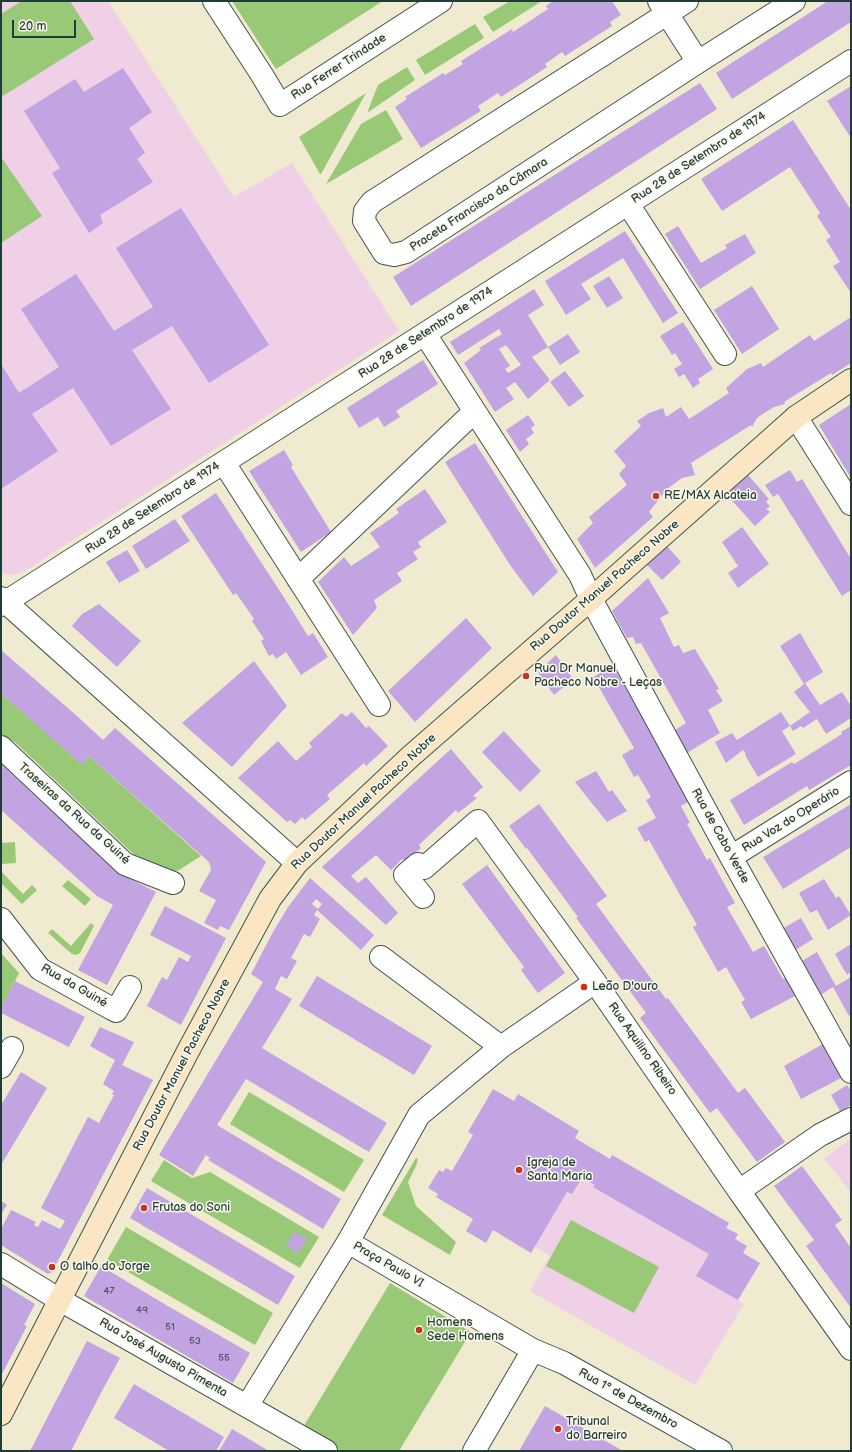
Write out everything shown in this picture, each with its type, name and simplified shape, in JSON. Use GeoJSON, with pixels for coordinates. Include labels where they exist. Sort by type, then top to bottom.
{"type":"FeatureCollection","features":[{"type":"Feature","properties":{"kind":"street","name":"Rua Ferrer Trindade"},"geometry":{"type":"LineString","coordinates":[[214,1],[280,105],[441,1]]}},
{"type":"Feature","properties":{"kind":"street","name":"Praceta Francisco da Câmara"},"geometry":{"type":"LineString","coordinates":[[687,1],[663,8],[372,202],[365,211],[364,221],[384,252],[394,255],[406,252],[794,1]]}},
{"type":"Feature","properties":{"kind":"street"},"geometry":{"type":"LineString","coordinates":[[663,8],[698,62]]}},
{"type":"Feature","properties":{"kind":"street","name":"Rua 28 de Setembro de 1974"},"geometry":{"type":"LineString","coordinates":[[2,602],[224,463],[851,61]]}},
{"type":"Feature","properties":{"kind":"street"},"geometry":{"type":"LineString","coordinates":[[628,204],[724,354]]}},
{"type":"Feature","properties":{"kind":"street","name":"Rua de Cabo Verde"},"geometry":{"type":"LineString","coordinates":[[425,334],[580,575],[591,599],[731,857],[851,1072]]}},
{"type":"Feature","properties":{"kind":"street","name":"Rua Doutor Manuel Pacheco Nobre"},"geometry":{"type":"LineString","coordinates":[[1,1414],[187,1053],[270,899],[297,863],[411,756],[796,417],[851,380]]}},
{"type":"Feature","properties":{"kind":"street"},"geometry":{"type":"LineString","coordinates":[[298,579],[474,412]]}},
{"type":"Feature","properties":{"kind":"street"},"geometry":{"type":"LineString","coordinates":[[796,417],[851,504]]}},
{"type":"Feature","properties":{"kind":"street"},"geometry":{"type":"LineString","coordinates":[[224,463],[379,705]]}},
{"type":"Feature","properties":{"kind":"street"},"geometry":{"type":"LineString","coordinates":[[2,602],[297,863]]}},
{"type":"Feature","properties":{"kind":"street","name":"Traseiras da Rua da Guiné"},"geometry":{"type":"LineString","coordinates":[[1,747],[125,864],[172,883]]}},
{"type":"Feature","properties":{"kind":"street","name":"Rua Voz do Operário"},"geometry":{"type":"LineString","coordinates":[[731,857],[851,782]]}},
{"type":"Feature","properties":{"kind":"street","name":"Rua Aquilino Ribeiro"},"geometry":{"type":"LineString","coordinates":[[423,897],[405,875],[418,864],[424,868],[478,821],[595,982],[851,1349]]}},
{"type":"Feature","properties":{"kind":"street","name":"Rua da Guiné"},"geometry":{"type":"LineString","coordinates":[[1,919],[40,969],[116,1011],[130,987]]}},
{"type":"Feature","properties":{"kind":"street"},"geometry":{"type":"LineString","coordinates":[[381,957],[501,1048]]}},
{"type":"Feature","properties":{"kind":"street"},"geometry":{"type":"LineString","coordinates":[[348,1242],[419,1115],[501,1048],[595,982]]}},
{"type":"Feature","properties":{"kind":"street"},"geometry":{"type":"LineString","coordinates":[[1,1067],[12,1048]]}},
{"type":"Feature","properties":{"kind":"street"},"geometry":{"type":"LineString","coordinates":[[740,1191],[820,1135],[851,1119]]}},
{"type":"Feature","properties":{"kind":"street","name":"Praça Paulo VI"},"geometry":{"type":"LineString","coordinates":[[247,1406],[348,1242],[533,1350]]}},
{"type":"Feature","properties":{"kind":"street","name":"Rua José Augusto Pimenta"},"geometry":{"type":"LineString","coordinates":[[1,1264],[60,1300],[326,1451]]}},
{"type":"Feature","properties":{"kind":"street"},"geometry":{"type":"LineString","coordinates":[[474,1451],[533,1350]]}},
{"type":"Feature","properties":{"kind":"street","name":"Rua 1º de Dezembro"},"geometry":{"type":"LineString","coordinates":[[533,1350],[564,1363],[721,1451]]}},
{"type":"Feature","properties":{"kind":"shaded area"},"geometry":{"type":"Polygon","coordinates":[[[1,1],[108,1],[234,197],[292,163],[399,331],[23,572],[14,575],[5,574],[1,571],[1,1]]]}},
{"type":"Feature","properties":{"kind":"shaded area"},"geometry":{"type":"Polygon","coordinates":[[[851,1139],[851,1193],[824,1158],[851,1139]]]}},
{"type":"Feature","properties":{"kind":"shaded area"},"geometry":{"type":"Polygon","coordinates":[[[598,1151],[610,1159],[612,1155],[729,1223],[727,1228],[738,1234],[735,1239],[747,1246],[743,1253],[760,1263],[738,1300],[744,1304],[695,1385],[530,1291],[550,1256],[534,1246],[567,1192],[572,1194],[598,1151]]]}},
{"type":"Feature","properties":{"kind":"green space"},"geometry":{"type":"Polygon","coordinates":[[[22,1],[70,1],[94,39],[3,96],[1,92],[1,14],[22,1]]]}},
{"type":"Feature","properties":{"kind":"green space"},"geometry":{"type":"Polygon","coordinates":[[[232,1],[383,1],[276,69],[232,1]]]}},
{"type":"Feature","properties":{"kind":"green space"},"geometry":{"type":"Polygon","coordinates":[[[510,1],[542,1],[493,32],[483,17],[510,1]]]}},
{"type":"Feature","properties":{"kind":"green space"},"geometry":{"type":"Polygon","coordinates":[[[475,24],[484,38],[425,75],[416,60],[475,24]]]}},
{"type":"Feature","properties":{"kind":"green space"},"geometry":{"type":"Polygon","coordinates":[[[407,67],[415,80],[367,113],[378,85],[407,67]]]}},
{"type":"Feature","properties":{"kind":"green space"},"geometry":{"type":"Polygon","coordinates":[[[366,93],[321,174],[320,174],[299,137],[366,93]]]}},
{"type":"Feature","properties":{"kind":"green space"},"geometry":{"type":"Polygon","coordinates":[[[386,110],[403,139],[326,184],[361,124],[386,110]]]}},
{"type":"Feature","properties":{"kind":"green space"},"geometry":{"type":"Polygon","coordinates":[[[1,157],[42,216],[1,243],[1,157]]]}},
{"type":"Feature","properties":{"kind":"green space"},"geometry":{"type":"Polygon","coordinates":[[[1,693],[82,764],[89,756],[201,856],[179,870],[167,874],[145,865],[16,743],[1,734],[1,693]]]}},
{"type":"Feature","properties":{"kind":"green space"},"geometry":{"type":"Polygon","coordinates":[[[15,842],[16,863],[1,864],[1,843],[15,842]]]}},
{"type":"Feature","properties":{"kind":"green space"},"geometry":{"type":"Polygon","coordinates":[[[1,871],[23,894],[32,885],[37,890],[22,904],[1,883],[1,871]]]}},
{"type":"Feature","properties":{"kind":"green space"},"geometry":{"type":"Polygon","coordinates":[[[68,880],[91,899],[85,906],[62,886],[68,880]]]}},
{"type":"Feature","properties":{"kind":"green space"},"geometry":{"type":"Polygon","coordinates":[[[91,923],[94,926],[80,953],[76,955],[72,954],[48,933],[52,929],[71,946],[91,923]]]}},
{"type":"Feature","properties":{"kind":"green space"},"geometry":{"type":"Polygon","coordinates":[[[1,953],[19,973],[1,1009],[1,953]]]}},
{"type":"Feature","properties":{"kind":"green space"},"geometry":{"type":"Polygon","coordinates":[[[249,1092],[364,1160],[344,1192],[230,1124],[249,1092]]]}},
{"type":"Feature","properties":{"kind":"green space"},"geometry":{"type":"Polygon","coordinates":[[[416,1158],[418,1159],[416,1166],[408,1182],[416,1206],[456,1242],[450,1255],[382,1215],[416,1158]]]}},
{"type":"Feature","properties":{"kind":"green space"},"geometry":{"type":"Polygon","coordinates":[[[164,1160],[192,1178],[210,1172],[319,1237],[300,1268],[151,1181],[164,1160]]]}},
{"type":"Feature","properties":{"kind":"green space"},"geometry":{"type":"Polygon","coordinates":[[[571,1220],[659,1267],[634,1313],[546,1266],[571,1220]]]}},
{"type":"Feature","properties":{"kind":"green space"},"geometry":{"type":"Polygon","coordinates":[[[126,1227],[273,1313],[255,1345],[107,1260],[126,1227]]]}},
{"type":"Feature","properties":{"kind":"green space"},"geometry":{"type":"Polygon","coordinates":[[[390,1283],[471,1332],[399,1451],[341,1451],[302,1429],[390,1283]]]}},
{"type":"Feature","properties":{"kind":"building"},"geometry":{"type":"Polygon","coordinates":[[[553,1],[612,1],[621,15],[610,22],[612,26],[565,56],[562,52],[545,64],[547,67],[501,97],[498,93],[478,106],[481,111],[421,148],[395,107],[407,99],[405,97],[443,73],[445,75],[463,64],[461,61],[512,29],[513,32],[548,9],[546,6],[553,1]]]}},
{"type":"Feature","properties":{"kind":"building"},"geometry":{"type":"Polygon","coordinates":[[[828,1],[851,1],[851,22],[732,99],[716,73],[828,1]]]}},
{"type":"Feature","properties":{"kind":"building"},"geometry":{"type":"Polygon","coordinates":[[[123,68],[152,112],[129,128],[145,153],[137,159],[153,182],[100,215],[103,223],[89,233],[52,173],[60,168],[24,111],[75,79],[84,92],[123,68]]]}},
{"type":"Feature","properties":{"kind":"building"},"geometry":{"type":"Polygon","coordinates":[[[700,83],[717,109],[411,306],[393,277],[700,83]]]}},
{"type":"Feature","properties":{"kind":"building"},"geometry":{"type":"Polygon","coordinates":[[[851,86],[851,138],[827,101],[851,86]]]}},
{"type":"Feature","properties":{"kind":"building"},"geometry":{"type":"Polygon","coordinates":[[[793,120],[851,210],[851,293],[833,266],[840,262],[826,240],[831,237],[817,216],[820,213],[790,167],[722,211],[701,179],[793,120]]]}},
{"type":"Feature","properties":{"kind":"building"},"geometry":{"type":"Polygon","coordinates":[[[181,208],[269,345],[209,383],[172,326],[132,350],[171,409],[111,446],[73,388],[32,414],[58,451],[1,489],[1,364],[19,393],[59,367],[21,309],[76,274],[114,331],[153,307],[116,248],[181,208]]]}},
{"type":"Feature","properties":{"kind":"building"},"geometry":{"type":"Polygon","coordinates":[[[678,226],[701,263],[727,248],[725,245],[745,234],[756,253],[700,289],[665,234],[678,226]]]}},
{"type":"Feature","properties":{"kind":"building"},"geometry":{"type":"Polygon","coordinates":[[[625,231],[678,313],[663,323],[623,258],[581,284],[591,299],[566,315],[545,281],[625,231]]]}},
{"type":"Feature","properties":{"kind":"building"},"geometry":{"type":"Polygon","coordinates":[[[609,276],[623,298],[607,308],[593,286],[609,276]]]}},
{"type":"Feature","properties":{"kind":"building"},"geometry":{"type":"Polygon","coordinates":[[[752,286],[779,329],[742,354],[714,310],[752,286]]]}},
{"type":"Feature","properties":{"kind":"building"},"geometry":{"type":"Polygon","coordinates":[[[534,289],[544,305],[528,315],[548,347],[532,357],[550,380],[528,399],[515,382],[506,388],[514,399],[495,412],[464,363],[481,350],[479,348],[502,334],[499,329],[458,355],[450,342],[534,289]],[[506,345],[499,349],[510,366],[505,369],[508,373],[521,365],[506,345]]]}},
{"type":"Feature","properties":{"kind":"building"},"geometry":{"type":"Polygon","coordinates":[[[851,317],[851,363],[832,375],[831,373],[792,397],[784,402],[785,404],[774,407],[764,413],[757,418],[752,427],[751,425],[691,463],[695,475],[682,478],[667,489],[649,512],[653,517],[595,568],[577,539],[593,523],[589,517],[627,485],[619,474],[626,466],[614,451],[641,426],[637,421],[649,413],[663,408],[666,417],[681,407],[689,419],[729,393],[726,388],[747,369],[761,363],[763,367],[810,335],[814,341],[851,317]]]}},
{"type":"Feature","properties":{"kind":"building"},"geometry":{"type":"Polygon","coordinates":[[[683,322],[713,369],[698,379],[700,383],[693,388],[684,374],[679,377],[674,369],[682,364],[675,353],[672,355],[660,336],[683,322]]]}},
{"type":"Feature","properties":{"kind":"building"},"geometry":{"type":"Polygon","coordinates":[[[568,334],[580,352],[560,365],[548,347],[568,334]]]}},
{"type":"Feature","properties":{"kind":"building"},"geometry":{"type":"Polygon","coordinates":[[[423,360],[438,384],[396,411],[400,417],[384,427],[378,417],[359,428],[347,408],[423,360]]]}},
{"type":"Feature","properties":{"kind":"building"},"geometry":{"type":"Polygon","coordinates":[[[565,371],[584,396],[569,407],[550,382],[565,371]]]}},
{"type":"Feature","properties":{"kind":"building"},"geometry":{"type":"Polygon","coordinates":[[[851,404],[851,478],[819,425],[851,404]]]}},
{"type":"Feature","properties":{"kind":"building"},"geometry":{"type":"Polygon","coordinates":[[[528,415],[535,425],[531,428],[534,433],[526,439],[529,444],[520,452],[506,430],[528,415]]]}},
{"type":"Feature","properties":{"kind":"building"},"geometry":{"type":"Polygon","coordinates":[[[475,443],[558,572],[533,596],[510,565],[445,462],[475,443]]]}},
{"type":"Feature","properties":{"kind":"building"},"geometry":{"type":"Polygon","coordinates":[[[284,450],[293,465],[291,467],[331,532],[301,552],[249,471],[284,450]]]}},
{"type":"Feature","properties":{"kind":"building"},"geometry":{"type":"Polygon","coordinates":[[[790,470],[797,482],[802,479],[851,559],[851,590],[842,596],[778,494],[773,497],[765,485],[790,470]]]}},
{"type":"Feature","properties":{"kind":"building"},"geometry":{"type":"Polygon","coordinates":[[[748,475],[769,499],[766,502],[770,506],[766,509],[770,512],[755,526],[726,494],[748,475]]]}},
{"type":"Feature","properties":{"kind":"building"},"geometry":{"type":"Polygon","coordinates":[[[425,489],[447,522],[418,542],[421,547],[413,552],[418,559],[397,573],[402,581],[374,600],[377,608],[353,635],[318,582],[344,557],[351,566],[380,547],[370,533],[399,513],[396,509],[425,489]]]}},
{"type":"Feature","properties":{"kind":"building"},"geometry":{"type":"Polygon","coordinates":[[[216,493],[308,636],[313,633],[328,657],[301,675],[286,652],[276,659],[273,654],[269,656],[261,641],[264,639],[252,621],[254,619],[236,593],[233,595],[181,516],[216,493]]]}},
{"type":"Feature","properties":{"kind":"building"},"geometry":{"type":"Polygon","coordinates":[[[175,519],[190,541],[146,569],[132,546],[175,519]]]}},
{"type":"Feature","properties":{"kind":"building"},"geometry":{"type":"Polygon","coordinates":[[[742,527],[769,564],[738,588],[728,573],[738,566],[722,542],[742,527]]]}},
{"type":"Feature","properties":{"kind":"building"},"geometry":{"type":"Polygon","coordinates":[[[666,545],[681,562],[662,580],[646,564],[666,545]]]}},
{"type":"Feature","properties":{"kind":"building"},"geometry":{"type":"Polygon","coordinates":[[[127,550],[140,571],[119,583],[106,562],[127,550]]]}},
{"type":"Feature","properties":{"kind":"building"},"geometry":{"type":"Polygon","coordinates":[[[648,578],[669,613],[660,618],[674,647],[679,645],[683,653],[695,649],[719,689],[716,690],[723,701],[708,710],[720,733],[685,754],[672,732],[686,723],[641,643],[636,644],[633,637],[627,638],[612,611],[648,578]]]}},
{"type":"Feature","properties":{"kind":"building"},"geometry":{"type":"Polygon","coordinates":[[[99,604],[141,641],[117,667],[72,626],[82,614],[99,604]]]}},
{"type":"Feature","properties":{"kind":"building"},"geometry":{"type":"Polygon","coordinates":[[[466,618],[492,648],[415,722],[388,691],[466,618]]]}},
{"type":"Feature","properties":{"kind":"building"},"geometry":{"type":"Polygon","coordinates":[[[800,633],[823,672],[805,683],[820,705],[842,692],[851,706],[851,718],[826,734],[817,719],[803,728],[801,726],[793,731],[790,726],[810,712],[794,692],[804,684],[780,646],[800,633]]]}},
{"type":"Feature","properties":{"kind":"building"},"geometry":{"type":"Polygon","coordinates":[[[1,650],[103,740],[115,728],[266,862],[229,930],[220,926],[218,930],[204,923],[216,900],[199,891],[211,870],[209,862],[89,756],[82,765],[1,693],[1,650]]]}},
{"type":"Feature","properties":{"kind":"building"},"geometry":{"type":"Polygon","coordinates":[[[556,655],[573,679],[554,695],[538,672],[556,655]]]}},
{"type":"Feature","properties":{"kind":"building"},"geometry":{"type":"Polygon","coordinates":[[[254,661],[287,706],[232,767],[182,723],[254,661]]]}},
{"type":"Feature","properties":{"kind":"building"},"geometry":{"type":"Polygon","coordinates":[[[613,666],[666,759],[688,802],[681,806],[690,823],[687,824],[707,860],[710,858],[735,903],[727,907],[753,952],[764,946],[783,979],[787,976],[797,995],[751,1019],[741,1002],[745,1000],[726,967],[718,972],[693,927],[697,925],[649,840],[645,842],[637,828],[656,818],[646,800],[651,797],[638,775],[634,777],[622,755],[634,748],[593,677],[613,666]]]}},
{"type":"Feature","properties":{"kind":"building"},"geometry":{"type":"Polygon","coordinates":[[[352,712],[366,728],[369,726],[388,746],[366,766],[364,763],[327,795],[330,799],[305,820],[302,817],[295,824],[290,820],[287,822],[238,778],[278,741],[296,761],[312,747],[309,743],[342,713],[346,717],[352,712]]]}},
{"type":"Feature","properties":{"kind":"building"},"geometry":{"type":"Polygon","coordinates":[[[781,712],[790,726],[782,731],[796,754],[758,777],[743,750],[726,763],[715,742],[732,733],[737,740],[781,712]]]}},
{"type":"Feature","properties":{"kind":"building"},"geometry":{"type":"Polygon","coordinates":[[[851,726],[851,765],[809,790],[807,786],[744,825],[730,800],[792,762],[794,764],[842,734],[841,732],[851,726]]]}},
{"type":"Feature","properties":{"kind":"building"},"geometry":{"type":"Polygon","coordinates":[[[504,731],[541,771],[520,792],[482,752],[504,731]]]}},
{"type":"Feature","properties":{"kind":"building"},"geometry":{"type":"Polygon","coordinates":[[[451,749],[483,787],[473,796],[477,798],[458,813],[456,810],[419,845],[421,848],[405,862],[402,859],[391,870],[376,855],[351,876],[358,883],[366,877],[398,913],[386,925],[322,867],[451,749]]]}},
{"type":"Feature","properties":{"kind":"building"},"geometry":{"type":"Polygon","coordinates":[[[5,758],[120,864],[115,871],[156,892],[107,985],[78,970],[113,905],[97,896],[1,810],[1,763],[5,758]]]}},
{"type":"Feature","properties":{"kind":"building"},"geometry":{"type":"Polygon","coordinates":[[[596,771],[609,792],[612,790],[627,811],[607,822],[575,782],[596,771]]]}},
{"type":"Feature","properties":{"kind":"building"},"geometry":{"type":"Polygon","coordinates":[[[539,804],[607,896],[596,904],[738,1093],[745,1088],[785,1142],[757,1162],[717,1108],[710,1113],[640,1018],[646,1013],[576,918],[578,917],[509,826],[539,804]]]}},
{"type":"Feature","properties":{"kind":"building"},"geometry":{"type":"Polygon","coordinates":[[[851,804],[851,847],[783,889],[763,857],[851,804]]]}},
{"type":"Feature","properties":{"kind":"building"},"geometry":{"type":"Polygon","coordinates":[[[487,865],[565,973],[538,993],[521,970],[524,967],[462,884],[487,865]]]}},
{"type":"Feature","properties":{"kind":"building"},"geometry":{"type":"Polygon","coordinates":[[[310,878],[374,935],[361,950],[317,910],[314,915],[320,919],[310,937],[304,934],[291,958],[297,961],[287,979],[281,976],[275,989],[292,999],[262,1048],[387,1123],[369,1152],[246,1079],[217,1125],[341,1199],[323,1229],[208,1160],[210,1158],[206,1155],[193,1176],[159,1155],[263,982],[251,974],[288,907],[310,878]],[[316,899],[312,904],[318,909],[322,904],[316,899]]]}},
{"type":"Feature","properties":{"kind":"building"},"geometry":{"type":"Polygon","coordinates":[[[824,879],[836,898],[839,896],[851,915],[828,930],[817,910],[810,913],[799,893],[824,879]]]}},
{"type":"Feature","properties":{"kind":"building"},"geometry":{"type":"Polygon","coordinates":[[[165,906],[226,938],[181,1025],[147,1006],[162,977],[167,980],[179,957],[188,962],[191,956],[150,935],[165,906]]]}},
{"type":"Feature","properties":{"kind":"building"},"geometry":{"type":"Polygon","coordinates":[[[801,918],[813,939],[794,951],[782,929],[801,918]]]}},
{"type":"Feature","properties":{"kind":"building"},"geometry":{"type":"Polygon","coordinates":[[[851,944],[851,972],[847,975],[835,954],[851,944]]]}},
{"type":"Feature","properties":{"kind":"building"},"geometry":{"type":"Polygon","coordinates":[[[817,952],[836,986],[851,977],[851,1015],[849,1016],[833,987],[819,996],[802,961],[817,952]]]}},
{"type":"Feature","properties":{"kind":"building"},"geometry":{"type":"Polygon","coordinates":[[[317,976],[432,1046],[414,1075],[299,1006],[317,976]]]}},
{"type":"Feature","properties":{"kind":"building"},"geometry":{"type":"Polygon","coordinates":[[[15,981],[85,1017],[69,1047],[1,1013],[1,1009],[15,981]]]}},
{"type":"Feature","properties":{"kind":"building"},"geometry":{"type":"Polygon","coordinates":[[[100,1027],[134,1042],[122,1065],[153,1080],[52,1272],[48,1274],[1,1245],[1,1229],[11,1210],[36,1222],[34,1225],[38,1227],[42,1220],[60,1229],[65,1221],[41,1208],[88,1117],[99,1123],[114,1095],[112,1094],[114,1091],[103,1084],[115,1060],[90,1046],[100,1027]]]}},
{"type":"Feature","properties":{"kind":"building"},"geometry":{"type":"Polygon","coordinates":[[[823,1044],[841,1078],[801,1099],[784,1066],[823,1044]]]}},
{"type":"Feature","properties":{"kind":"building"},"geometry":{"type":"Polygon","coordinates":[[[21,1072],[47,1088],[1,1165],[1,1105],[21,1072]]]}},
{"type":"Feature","properties":{"kind":"building"},"geometry":{"type":"Polygon","coordinates":[[[847,1085],[851,1091],[851,1105],[840,1111],[831,1095],[847,1085]]]}},
{"type":"Feature","properties":{"kind":"building","name":"Igreja de Santa Maria"},"geometry":{"type":"Polygon","coordinates":[[[493,1089],[514,1101],[518,1094],[579,1131],[575,1138],[610,1159],[612,1155],[729,1223],[726,1228],[738,1234],[735,1239],[747,1246],[743,1253],[760,1263],[738,1300],[696,1276],[709,1254],[593,1187],[595,1185],[582,1178],[572,1194],[567,1192],[531,1253],[493,1230],[486,1243],[466,1231],[473,1219],[436,1197],[438,1194],[428,1188],[439,1170],[443,1172],[446,1168],[452,1171],[473,1135],[468,1132],[493,1089]]]}},
{"type":"Feature","properties":{"kind":"building"},"geometry":{"type":"Polygon","coordinates":[[[802,1166],[842,1220],[835,1225],[851,1248],[851,1308],[806,1246],[814,1240],[774,1186],[802,1166]]]}},
{"type":"Feature","properties":{"kind":"building"},"geometry":{"type":"Polygon","coordinates":[[[147,1188],[295,1276],[278,1305],[130,1218],[147,1188]]]}},
{"type":"Feature","properties":{"kind":"building"},"geometry":{"type":"Polygon","coordinates":[[[1,1201],[7,1205],[1,1214],[1,1201]]]}},
{"type":"Feature","properties":{"kind":"building"},"geometry":{"type":"Polygon","coordinates":[[[294,1232],[307,1239],[298,1253],[286,1246],[294,1232]]]}},
{"type":"Feature","properties":{"kind":"building"},"geometry":{"type":"Polygon","coordinates":[[[101,1266],[250,1353],[233,1383],[84,1296],[101,1266]]]}},
{"type":"Feature","properties":{"kind":"building"},"geometry":{"type":"Polygon","coordinates":[[[1,1283],[35,1304],[24,1325],[27,1326],[1,1376],[1,1283]]]}},
{"type":"Feature","properties":{"kind":"building"},"geometry":{"type":"Polygon","coordinates":[[[87,1341],[120,1358],[71,1451],[30,1451],[87,1341]]]}},
{"type":"Feature","properties":{"kind":"building"},"geometry":{"type":"Polygon","coordinates":[[[134,1384],[224,1437],[216,1451],[169,1451],[114,1418],[134,1384]]]}},
{"type":"Feature","properties":{"kind":"building","name":"Tribunal do Barreiro"},"geometry":{"type":"Polygon","coordinates":[[[545,1406],[623,1451],[519,1451],[545,1406]]]}},
{"type":"Feature","properties":{"kind":"building"},"geometry":{"type":"Polygon","coordinates":[[[232,1429],[269,1451],[219,1451],[232,1429]]]}},
{"type":"Feature","properties":{"kind":"place","name":"RE/MAX Alcateia"},"geometry":{"type":"Point","coordinates":[656,496]}},
{"type":"Feature","properties":{"kind":"place","name":"Rua Dr Manuel Pacheco Nobre - Leças"},"geometry":{"type":"Point","coordinates":[526,676]}},
{"type":"Feature","properties":{"kind":"place","name":"Leão D'ouro"},"geometry":{"type":"Point","coordinates":[584,987]}},
{"type":"Feature","properties":{"kind":"place","name":"Igreja de Santa Maria"},"geometry":{"type":"Point","coordinates":[519,1170]}},
{"type":"Feature","properties":{"kind":"place","name":"Frutas do Soni"},"geometry":{"type":"Point","coordinates":[144,1208]}},
{"type":"Feature","properties":{"kind":"place","name":"O talho do Jorge"},"geometry":{"type":"Point","coordinates":[52,1267]}},
{"type":"Feature","properties":{"kind":"place","name":"Homens Sede Homens"},"geometry":{"type":"Point","coordinates":[419,1330]}},
{"type":"Feature","properties":{"kind":"place","name":"Tribunal do Barreiro"},"geometry":{"type":"Point","coordinates":[558,1429]}}]}
